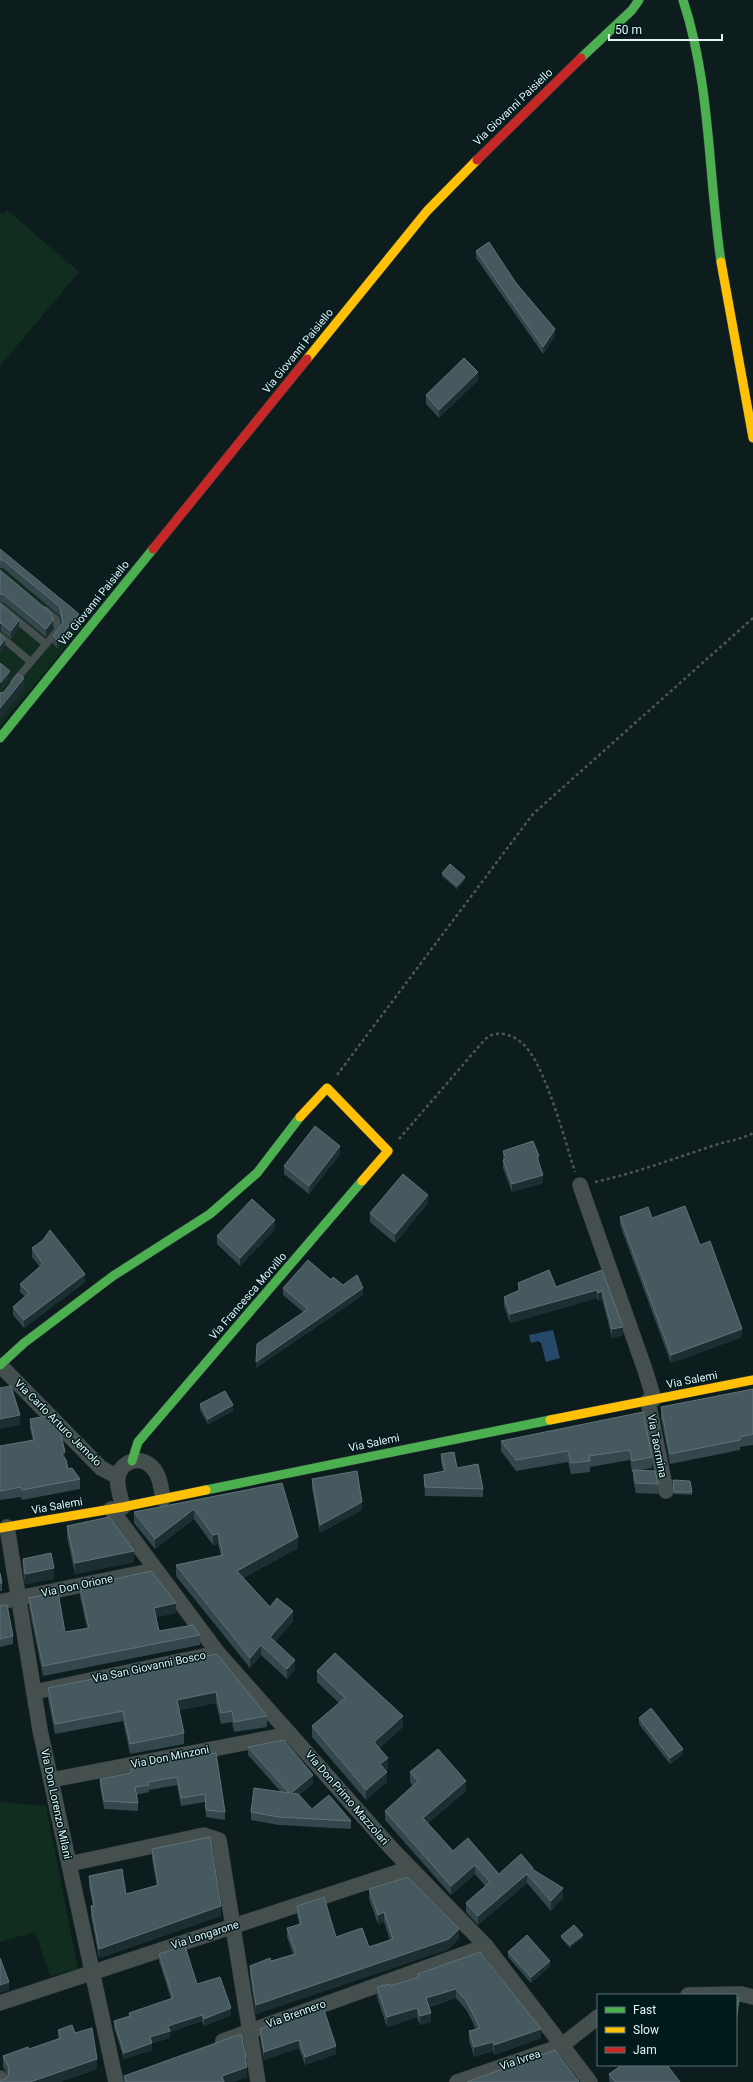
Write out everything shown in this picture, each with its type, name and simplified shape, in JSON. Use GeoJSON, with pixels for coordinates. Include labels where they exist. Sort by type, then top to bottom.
{"type":"FeatureCollection","features":[{"type":"Feature","properties":{"kind":"main road","name":"Via Giovanni Paisiello"},"geometry":{"type":"LineString","coordinates":[[0,738],[426,211],[514,122],[632,10],[639,0]]}},
{"type":"Feature","properties":{"kind":"main road"},"geometry":{"type":"LineString","coordinates":[[684,0],[690,19],[700,66],[717,230],[736,354],[753,438]]}},
{"type":"Feature","properties":{"kind":"main road"},"geometry":{"type":"LineString","coordinates":[[0,1365],[24,1343],[113,1276],[210,1214],[257,1173],[300,1117],[327,1088],[388,1151]]}},
{"type":"Feature","properties":{"kind":"main road","name":"Via Francesca Morvillo"},"geometry":{"type":"LineString","coordinates":[[132,1461],[138,1442],[388,1151]]}},
{"type":"Feature","properties":{"kind":"main road","name":"Via Salemi"},"geometry":{"type":"LineString","coordinates":[[4,1528],[163,1499],[753,1380]]}},
{"type":"Feature","properties":{"kind":"street","name":"Via Taormina"},"geometry":{"type":"LineString","coordinates":[[580,1185],[645,1370],[666,1491]]}},
{"type":"Feature","properties":{"kind":"street","name":"Via Carlo Arturo Jemolo"},"geometry":{"type":"LineString","coordinates":[[0,1365],[101,1468],[118,1477]]}},
{"type":"Feature","properties":{"kind":"street"},"geometry":{"type":"LineString","coordinates":[[117,1508],[118,1477],[122,1466],[132,1461],[143,1461],[152,1467],[158,1477],[163,1499]]}},
{"type":"Feature","properties":{"kind":"street","name":"Via Don Primo Mazzolari"},"geometry":{"type":"LineString","coordinates":[[117,1508],[155,1570],[218,1653],[410,1868],[486,1946],[590,2082]]}},
{"type":"Feature","properties":{"kind":"street","name":"Via Don Lorenzo Milani"},"geometry":{"type":"LineString","coordinates":[[4,1528],[51,1780],[92,1972],[113,2081]]}},
{"type":"Feature","properties":{"kind":"street","name":"Via Don Orione"},"geometry":{"type":"LineString","coordinates":[[0,1602],[155,1570]]}},
{"type":"Feature","properties":{"kind":"street","name":"Via San Giovanni Bosco"},"geometry":{"type":"LineString","coordinates":[[34,1692],[218,1653]]}},
{"type":"Feature","properties":{"kind":"street","name":"Via Don Minzoni"},"geometry":{"type":"LineString","coordinates":[[51,1780],[290,1734]]}},
{"type":"Feature","properties":{"kind":"street"},"geometry":{"type":"LineString","coordinates":[[69,1864],[204,1835],[219,1840],[258,2082]]}},
{"type":"Feature","properties":{"kind":"street","name":"Via Longarone"},"geometry":{"type":"LineString","coordinates":[[0,2003],[410,1868]]}},
{"type":"Feature","properties":{"kind":"street","name":"Via Brennero"},"geometry":{"type":"LineString","coordinates":[[212,2045],[486,1946]]}},
{"type":"Feature","properties":{"kind":"street"},"geometry":{"type":"LineString","coordinates":[[737,1994],[753,1997]]}},
{"type":"Feature","properties":{"kind":"street","name":"Via Ivrea"},"geometry":{"type":"LineString","coordinates":[[457,2082],[561,2046],[597,2018]]}},
{"type":"Feature","properties":{"kind":"street"},"geometry":{"type":"LineString","coordinates":[[113,2081],[130,2074]]}},
{"type":"Feature","properties":{"kind":"lane"},"geometry":{"type":"LineString","coordinates":[[9,688],[58,630],[56,619],[39,605]]}},
{"type":"Feature","properties":{"kind":"lane"},"geometry":{"type":"LineString","coordinates":[[0,606],[46,644]]}},
{"type":"Feature","properties":{"kind":"lane"},"geometry":{"type":"LineString","coordinates":[[0,636],[31,662]]}},
{"type":"Feature","properties":{"kind":"path"},"geometry":{"type":"LineString","coordinates":[[327,1088],[533,814],[753,618]]}},
{"type":"Feature","properties":{"kind":"path"},"geometry":{"type":"LineString","coordinates":[[388,1151],[480,1044],[491,1035],[502,1034],[514,1037],[526,1046],[542,1074],[580,1185],[631,1173],[717,1144],[741,1140],[753,1133]]}},
{"type":"Feature","properties":{"kind":"green space"},"geometry":{"type":"Polygon","coordinates":[[[7,210],[79,272],[0,366],[0,212],[3,214],[7,210]]]}},
{"type":"Feature","properties":{"kind":"green space"},"geometry":{"type":"Polygon","coordinates":[[[0,556],[83,626],[0,726],[0,556]]]}},
{"type":"Feature","properties":{"kind":"green space"},"geometry":{"type":"Polygon","coordinates":[[[0,1802],[46,1806],[78,1969],[50,1976],[35,1932],[0,1942],[0,1802]]]}},
{"type":"Feature","properties":{"kind":"water"},"geometry":{"type":"Polygon","coordinates":[[[553,1330],[560,1358],[546,1362],[541,1343],[538,1341],[531,1343],[529,1335],[553,1330]]]}},
{"type":"Feature","properties":{"kind":"building"},"geometry":{"type":"Polygon","coordinates":[[[489,242],[516,283],[555,329],[543,347],[476,251],[489,242]]]}},
{"type":"Feature","properties":{"kind":"building"},"geometry":{"type":"Polygon","coordinates":[[[464,358],[478,372],[439,410],[426,395],[464,358]]]}},
{"type":"Feature","properties":{"kind":"building"},"geometry":{"type":"Polygon","coordinates":[[[0,549],[79,614],[57,640],[53,636],[63,623],[60,607],[3,560],[0,560],[0,549]]]}},
{"type":"Feature","properties":{"kind":"building"},"geometry":{"type":"Polygon","coordinates":[[[0,570],[51,613],[53,620],[46,629],[3,594],[0,594],[0,570]]]}},
{"type":"Feature","properties":{"kind":"building"},"geometry":{"type":"Polygon","coordinates":[[[0,604],[19,620],[11,631],[1,623],[0,624],[0,604]]]}},
{"type":"Feature","properties":{"kind":"building"},"geometry":{"type":"Polygon","coordinates":[[[0,634],[5,639],[0,646],[0,634]]]}},
{"type":"Feature","properties":{"kind":"building"},"geometry":{"type":"Polygon","coordinates":[[[0,663],[10,671],[1,682],[0,682],[0,663]]]}},
{"type":"Feature","properties":{"kind":"building"},"geometry":{"type":"Polygon","coordinates":[[[18,674],[24,678],[0,708],[0,693],[4,692],[18,674]]]}},
{"type":"Feature","properties":{"kind":"building"},"geometry":{"type":"Polygon","coordinates":[[[450,864],[465,877],[457,886],[442,873],[450,864]]]}},
{"type":"Feature","properties":{"kind":"building"},"geometry":{"type":"Polygon","coordinates":[[[315,1126],[340,1146],[309,1186],[284,1166],[315,1126]]]}},
{"type":"Feature","properties":{"kind":"building"},"geometry":{"type":"Polygon","coordinates":[[[533,1141],[539,1156],[537,1157],[543,1175],[512,1184],[503,1160],[506,1159],[503,1151],[533,1141]]]}},
{"type":"Feature","properties":{"kind":"building"},"geometry":{"type":"Polygon","coordinates":[[[403,1174],[428,1195],[395,1234],[370,1213],[403,1174]]]}},
{"type":"Feature","properties":{"kind":"building"},"geometry":{"type":"Polygon","coordinates":[[[252,1199],[275,1220],[240,1258],[217,1236],[252,1199]]]}},
{"type":"Feature","properties":{"kind":"building"},"geometry":{"type":"Polygon","coordinates":[[[685,1206],[700,1245],[710,1241],[742,1329],[671,1355],[620,1217],[648,1207],[652,1218],[685,1206]]]}},
{"type":"Feature","properties":{"kind":"building"},"geometry":{"type":"Polygon","coordinates":[[[50,1230],[85,1274],[24,1320],[13,1307],[29,1293],[20,1284],[43,1264],[32,1248],[43,1240],[50,1230]]]}},
{"type":"Feature","properties":{"kind":"building"},"geometry":{"type":"Polygon","coordinates":[[[308,1260],[331,1280],[333,1277],[343,1285],[357,1275],[363,1288],[256,1362],[257,1344],[308,1309],[283,1288],[308,1260]]]}},
{"type":"Feature","properties":{"kind":"building"},"geometry":{"type":"Polygon","coordinates":[[[549,1270],[556,1287],[602,1270],[623,1327],[612,1329],[602,1291],[598,1293],[597,1290],[510,1314],[504,1297],[520,1290],[518,1283],[549,1270]]]}},
{"type":"Feature","properties":{"kind":"building"},"geometry":{"type":"Polygon","coordinates":[[[11,1386],[20,1415],[0,1419],[0,1388],[11,1386]]]}},
{"type":"Feature","properties":{"kind":"building"},"geometry":{"type":"Polygon","coordinates":[[[753,1389],[753,1434],[740,1437],[740,1440],[670,1454],[661,1407],[753,1389]]]}},
{"type":"Feature","properties":{"kind":"building"},"geometry":{"type":"Polygon","coordinates":[[[225,1391],[233,1405],[208,1419],[200,1404],[225,1391]]]}},
{"type":"Feature","properties":{"kind":"building"},"geometry":{"type":"Polygon","coordinates":[[[643,1412],[652,1457],[632,1461],[630,1450],[589,1456],[590,1461],[571,1463],[568,1451],[516,1460],[501,1441],[643,1412]]]}},
{"type":"Feature","properties":{"kind":"building"},"geometry":{"type":"Polygon","coordinates":[[[47,1416],[60,1430],[65,1452],[62,1454],[66,1460],[68,1469],[72,1468],[80,1479],[22,1490],[21,1487],[0,1491],[0,1446],[34,1440],[30,1419],[47,1416]]]}},
{"type":"Feature","properties":{"kind":"building"},"geometry":{"type":"Polygon","coordinates":[[[454,1452],[457,1468],[478,1464],[483,1489],[425,1487],[424,1475],[445,1471],[441,1454],[454,1452]]]}},
{"type":"Feature","properties":{"kind":"building"},"geometry":{"type":"Polygon","coordinates":[[[633,1470],[655,1471],[658,1484],[636,1483],[633,1470]]]}},
{"type":"Feature","properties":{"kind":"building"},"geometry":{"type":"Polygon","coordinates":[[[357,1471],[362,1502],[320,1525],[312,1479],[357,1471]]]}},
{"type":"Feature","properties":{"kind":"building"},"geometry":{"type":"Polygon","coordinates":[[[673,1480],[690,1481],[692,1492],[674,1492],[673,1480]]]}},
{"type":"Feature","properties":{"kind":"building"},"geometry":{"type":"Polygon","coordinates":[[[282,1483],[298,1537],[237,1571],[270,1607],[277,1598],[293,1611],[270,1637],[295,1660],[287,1669],[261,1645],[250,1658],[176,1565],[223,1555],[218,1534],[213,1535],[194,1509],[155,1539],[134,1512],[282,1483]]]}},
{"type":"Feature","properties":{"kind":"building"},"geometry":{"type":"Polygon","coordinates":[[[109,1517],[134,1551],[75,1563],[67,1526],[109,1517]]]}},
{"type":"Feature","properties":{"kind":"building"},"geometry":{"type":"Polygon","coordinates":[[[51,1553],[54,1568],[25,1574],[23,1559],[51,1553]]]}},
{"type":"Feature","properties":{"kind":"building"},"geometry":{"type":"Polygon","coordinates":[[[151,1571],[176,1603],[154,1608],[159,1631],[193,1625],[200,1635],[43,1666],[29,1598],[58,1592],[65,1632],[89,1628],[80,1587],[151,1571]]]}},
{"type":"Feature","properties":{"kind":"building"},"geometry":{"type":"Polygon","coordinates":[[[7,1605],[13,1636],[0,1639],[0,1606],[7,1605]]]}},
{"type":"Feature","properties":{"kind":"building"},"geometry":{"type":"Polygon","coordinates":[[[335,1653],[403,1716],[374,1742],[388,1758],[380,1764],[387,1772],[366,1790],[312,1726],[345,1698],[317,1671],[335,1653]]]}},
{"type":"Feature","properties":{"kind":"building"},"geometry":{"type":"Polygon","coordinates":[[[217,1654],[267,1716],[234,1722],[232,1711],[221,1713],[216,1692],[177,1700],[184,1733],[130,1744],[123,1711],[55,1724],[48,1688],[217,1654]]]}},
{"type":"Feature","properties":{"kind":"building"},"geometry":{"type":"Polygon","coordinates":[[[651,1708],[683,1749],[670,1758],[639,1718],[651,1708]]]}},
{"type":"Feature","properties":{"kind":"building"},"geometry":{"type":"Polygon","coordinates":[[[284,1740],[313,1775],[291,1793],[298,1794],[312,1809],[329,1795],[351,1821],[279,1817],[251,1812],[254,1788],[289,1793],[248,1747],[284,1740]]]}},
{"type":"Feature","properties":{"kind":"building"},"geometry":{"type":"Polygon","coordinates":[[[438,1749],[466,1781],[423,1818],[453,1851],[468,1838],[499,1874],[521,1854],[533,1868],[532,1869],[563,1888],[551,1901],[527,1874],[478,1916],[466,1903],[490,1882],[475,1865],[451,1886],[385,1811],[418,1781],[410,1772],[438,1749]]]}},
{"type":"Feature","properties":{"kind":"building"},"geometry":{"type":"Polygon","coordinates":[[[216,1753],[225,1812],[206,1810],[205,1794],[181,1798],[177,1777],[148,1782],[149,1785],[135,1787],[138,1803],[104,1801],[100,1779],[131,1773],[131,1769],[216,1753]]]}},
{"type":"Feature","properties":{"kind":"building"},"geometry":{"type":"Polygon","coordinates":[[[210,1837],[221,1906],[99,1949],[91,1906],[94,1905],[89,1876],[122,1869],[126,1894],[158,1885],[152,1849],[210,1837]]]}},
{"type":"Feature","properties":{"kind":"building"},"geometry":{"type":"Polygon","coordinates":[[[408,1877],[459,1929],[449,1939],[256,2005],[250,1966],[270,1958],[271,1961],[296,1954],[287,1928],[301,1924],[297,1906],[324,1897],[336,1937],[362,1928],[369,1947],[393,1939],[384,1912],[378,1915],[369,1889],[408,1877]]]}},
{"type":"Feature","properties":{"kind":"building"},"geometry":{"type":"Polygon","coordinates":[[[574,1925],[583,1935],[570,1945],[561,1936],[574,1925]]]}},
{"type":"Feature","properties":{"kind":"building"},"geometry":{"type":"Polygon","coordinates":[[[527,1935],[550,1961],[531,1977],[508,1952],[527,1935]]]}},
{"type":"Feature","properties":{"kind":"building"},"geometry":{"type":"Polygon","coordinates":[[[185,1946],[197,1984],[220,1977],[231,2008],[204,2019],[202,2015],[168,2026],[170,2031],[150,2037],[152,2043],[124,2053],[114,2021],[130,2016],[129,2013],[173,1998],[159,1954],[185,1946]]]}},
{"type":"Feature","properties":{"kind":"building"},"geometry":{"type":"Polygon","coordinates":[[[480,1952],[541,2029],[494,2045],[493,2042],[474,2047],[469,2031],[480,2028],[467,2002],[456,1989],[426,1998],[431,2013],[420,2016],[417,2008],[387,2017],[377,1987],[389,1984],[390,1986],[419,1977],[418,1974],[480,1952]]]}},
{"type":"Feature","properties":{"kind":"building"},"geometry":{"type":"Polygon","coordinates":[[[0,1958],[9,1982],[0,1985],[0,1958]]]}},
{"type":"Feature","properties":{"kind":"building"},"geometry":{"type":"Polygon","coordinates":[[[737,1998],[739,1998],[737,2014],[737,1998]]]}},
{"type":"Feature","properties":{"kind":"building"},"geometry":{"type":"Polygon","coordinates":[[[323,2007],[336,2046],[305,2057],[299,2040],[264,2052],[260,2029],[323,2007]]]}},
{"type":"Feature","properties":{"kind":"building"},"geometry":{"type":"Polygon","coordinates":[[[72,2025],[75,2033],[92,2028],[97,2059],[30,2082],[0,2082],[0,2080],[4,2080],[8,2076],[9,2068],[3,2056],[61,2038],[58,2030],[72,2025]]]}},
{"type":"Feature","properties":{"kind":"building"},"geometry":{"type":"Polygon","coordinates":[[[241,2034],[247,2067],[222,2076],[224,2082],[126,2082],[124,2076],[241,2034]]]}},
{"type":"Feature","properties":{"kind":"building"},"geometry":{"type":"Polygon","coordinates":[[[555,2050],[579,2082],[467,2082],[555,2050]]]}},
{"type":"Feature","properties":{"kind":"building"},"geometry":{"type":"Polygon","coordinates":[[[621,2066],[668,2066],[680,2082],[615,2082],[609,2074],[621,2066]]]}},
{"type":"Feature","properties":{"kind":"traffic: fast"},"geometry":{"type":"LineString","coordinates":[[581,58],[632,10],[639,0]]}},
{"type":"Feature","properties":{"kind":"traffic: fast"},"geometry":{"type":"LineString","coordinates":[[683,0],[699,64],[704,97],[721,262]]}},
{"type":"Feature","properties":{"kind":"traffic: fast"},"geometry":{"type":"LineString","coordinates":[[0,738],[153,549]]}},
{"type":"Feature","properties":{"kind":"traffic: fast"},"geometry":{"type":"LineString","coordinates":[[0,1365],[24,1343],[113,1276],[210,1214],[257,1173],[300,1117]]}},
{"type":"Feature","properties":{"kind":"traffic: fast"},"geometry":{"type":"LineString","coordinates":[[132,1461],[138,1442],[362,1181]]}},
{"type":"Feature","properties":{"kind":"traffic: fast"},"geometry":{"type":"LineString","coordinates":[[206,1490],[550,1420]]}},
{"type":"Feature","properties":{"kind":"traffic: slow"},"geometry":{"type":"LineString","coordinates":[[307,359],[427,211],[477,160]]}},
{"type":"Feature","properties":{"kind":"traffic: slow"},"geometry":{"type":"LineString","coordinates":[[721,262],[753,438]]}},
{"type":"Feature","properties":{"kind":"traffic: slow"},"geometry":{"type":"LineString","coordinates":[[300,1117],[327,1088],[388,1151],[362,1181]]}},
{"type":"Feature","properties":{"kind":"traffic: slow"},"geometry":{"type":"LineString","coordinates":[[550,1420],[753,1380]]}},
{"type":"Feature","properties":{"kind":"traffic: slow"},"geometry":{"type":"LineString","coordinates":[[0,1528],[123,1507],[206,1490]]}},
{"type":"Feature","properties":{"kind":"traffic: jam"},"geometry":{"type":"LineString","coordinates":[[477,160],[581,58]]}},
{"type":"Feature","properties":{"kind":"traffic: jam"},"geometry":{"type":"LineString","coordinates":[[153,549],[307,359]]}}]}
